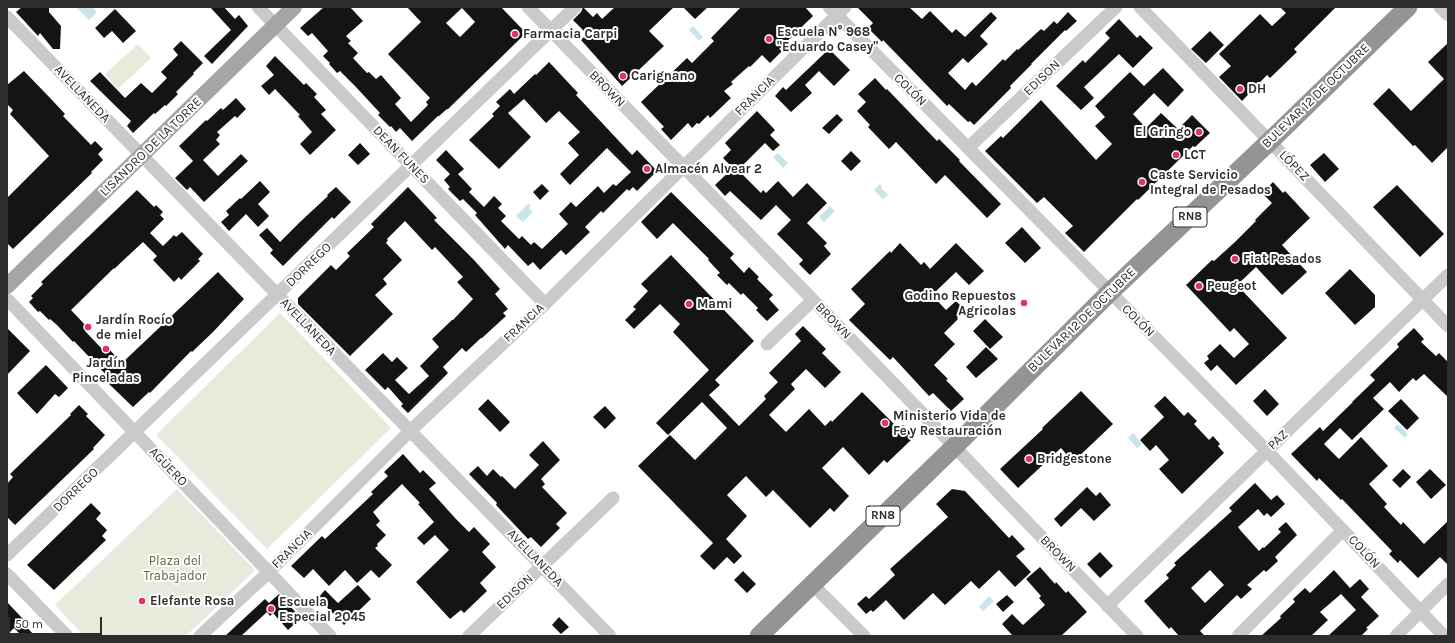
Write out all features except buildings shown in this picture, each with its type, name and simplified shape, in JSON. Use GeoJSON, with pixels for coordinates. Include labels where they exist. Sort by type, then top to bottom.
{"type":"FeatureCollection","features":[{"type":"Feature","properties":{"kind":"highway","name":"BULEVAR 12 DE OCTUBRE"},"geometry":{"type":"LineString","coordinates":[[759,636],[954,447],[1110,292],[1270,141],[1408,7]]}},
{"type":"Feature","properties":{"kind":"main road","name":"LISANDRO DE LA TORRE"},"geometry":{"type":"LineString","coordinates":[[7,286],[294,7]]}},
{"type":"Feature","properties":{"kind":"street","name":"DEAN FUNES"},"geometry":{"type":"LineString","coordinates":[[258,7],[545,304]]}},
{"type":"Feature","properties":{"kind":"street","name":"BROWN"},"geometry":{"type":"LineString","coordinates":[[528,7],[1137,636]]}},
{"type":"Feature","properties":{"kind":"street","name":"DORREGO"},"geometry":{"type":"LineString","coordinates":[[7,555],[575,7]]}},
{"type":"Feature","properties":{"kind":"street","name":"EDISON"},"geometry":{"type":"LineString","coordinates":[[968,148],[1116,7]]}},
{"type":"Feature","properties":{"kind":"street","name":"LÓPEZ"},"geometry":{"type":"LineString","coordinates":[[1140,7],[1448,326]]}},
{"type":"Feature","properties":{"kind":"street"},"geometry":{"type":"LineString","coordinates":[[1440,7],[1448,16]]}},
{"type":"Feature","properties":{"kind":"street","name":"COLÓN"},"geometry":{"type":"LineString","coordinates":[[837,10],[968,148],[1267,451],[1444,636]]}},
{"type":"Feature","properties":{"kind":"street","name":"FRANCIA"},"geometry":{"type":"LineString","coordinates":[[200,636],[269,572],[410,431],[545,304],[683,167],[837,10]]}},
{"type":"Feature","properties":{"kind":"street","name":"AVELLANEDA"},"geometry":{"type":"LineString","coordinates":[[7,17],[610,636]]}},
{"type":"Feature","properties":{"kind":"street","name":"PAZ"},"geometry":{"type":"LineString","coordinates":[[1107,606],[1448,275]]}},
{"type":"Feature","properties":{"kind":"street","name":"AGÜERO"},"geometry":{"type":"LineString","coordinates":[[7,299],[330,636]]}},
{"type":"Feature","properties":{"kind":"street"},"geometry":{"type":"LineString","coordinates":[[767,344],[813,300]]}},
{"type":"Feature","properties":{"kind":"street","name":"EDISON"},"geometry":{"type":"LineString","coordinates":[[469,636],[613,498]]}},
{"type":"Feature","properties":{"kind":"street"},"geometry":{"type":"LineString","coordinates":[[1238,636],[1343,530]]}},
{"type":"Feature","properties":{"kind":"street"},"geometry":{"type":"LineString","coordinates":[[7,574],[67,636]]}},
{"type":"Feature","properties":{"kind":"street"},"geometry":{"type":"LineString","coordinates":[[812,584],[864,636]]}},
{"type":"Feature","properties":{"kind":"street"},"geometry":{"type":"LineString","coordinates":[[1396,636],[1448,584]]}},
{"type":"Feature","properties":{"kind":"green space"},"geometry":{"type":"Polygon","coordinates":[[[138,44],[151,58],[118,89],[105,74],[138,44]]]}},
{"type":"Feature","properties":{"kind":"green space"},"geometry":{"type":"Polygon","coordinates":[[[280,313],[391,428],[267,549],[156,435],[280,313]]]}},
{"type":"Feature","properties":{"kind":"green space","name":"Plaza del Trabajador"},"geometry":{"type":"Polygon","coordinates":[[[177,489],[255,570],[186,636],[84,636],[55,605],[177,489]]]}},
{"type":"Feature","properties":{"kind":"water"},"geometry":{"type":"Polygon","coordinates":[[[76,7],[92,7],[97,12],[89,20],[76,7]]]}},
{"type":"Feature","properties":{"kind":"water"},"geometry":{"type":"Polygon","coordinates":[[[693,26],[703,37],[699,41],[689,30],[693,26]]]}},
{"type":"Feature","properties":{"kind":"water"},"geometry":{"type":"Polygon","coordinates":[[[778,153],[788,163],[783,168],[773,157],[778,153]]]}},
{"type":"Feature","properties":{"kind":"water"},"geometry":{"type":"Polygon","coordinates":[[[880,184],[882,187],[881,188],[888,195],[883,199],[874,190],[880,184]]]}},
{"type":"Feature","properties":{"kind":"water"},"geometry":{"type":"Polygon","coordinates":[[[528,204],[531,206],[529,208],[533,212],[523,222],[516,216],[528,204]]]}},
{"type":"Feature","properties":{"kind":"water"},"geometry":{"type":"Polygon","coordinates":[[[830,206],[835,211],[824,222],[819,217],[830,206]]]}},
{"type":"Feature","properties":{"kind":"water"},"geometry":{"type":"Polygon","coordinates":[[[1398,424],[1408,434],[1405,438],[1394,428],[1398,424]]]}},
{"type":"Feature","properties":{"kind":"water"},"geometry":{"type":"Polygon","coordinates":[[[1133,433],[1142,444],[1137,448],[1128,438],[1133,433]]]}},
{"type":"Feature","properties":{"kind":"water"},"geometry":{"type":"Polygon","coordinates":[[[989,596],[994,601],[983,611],[979,607],[989,596]]]}},
{"type":"Feature","properties":{"kind":"place","name":"Farmacia Carpi"},"geometry":{"type":"Point","coordinates":[515,34]}},
{"type":"Feature","properties":{"kind":"place","name":"Escuela N° 968 \"Eduardo Casey\""},"geometry":{"type":"Point","coordinates":[769,39]}},
{"type":"Feature","properties":{"kind":"place","name":"Carignano"},"geometry":{"type":"Point","coordinates":[623,76]}},
{"type":"Feature","properties":{"kind":"place","name":"DH"},"geometry":{"type":"Point","coordinates":[1240,89]}},
{"type":"Feature","properties":{"kind":"place","name":"El Gringo"},"geometry":{"type":"Point","coordinates":[1199,132]}},
{"type":"Feature","properties":{"kind":"place","name":"LCT"},"geometry":{"type":"Point","coordinates":[1176,155]}},
{"type":"Feature","properties":{"kind":"place","name":"Almacén Alvear 2"},"geometry":{"type":"Point","coordinates":[647,169]}},
{"type":"Feature","properties":{"kind":"place","name":"Caste Servicio Integral de Pesados"},"geometry":{"type":"Point","coordinates":[1142,182]}},
{"type":"Feature","properties":{"kind":"place","name":"Fiat Pesados"},"geometry":{"type":"Point","coordinates":[1235,259]}},
{"type":"Feature","properties":{"kind":"place","name":"Peugeot"},"geometry":{"type":"Point","coordinates":[1199,286]}},
{"type":"Feature","properties":{"kind":"place","name":"Godino Repuestos Agricolas"},"geometry":{"type":"Point","coordinates":[1024,303]}},
{"type":"Feature","properties":{"kind":"place","name":"Mami"},"geometry":{"type":"Point","coordinates":[689,304]}},
{"type":"Feature","properties":{"kind":"place","name":"Jardín Rocío de miel"},"geometry":{"type":"Point","coordinates":[88,327]}},
{"type":"Feature","properties":{"kind":"place","name":"Jardín Pinceladas"},"geometry":{"type":"Point","coordinates":[106,349]}},
{"type":"Feature","properties":{"kind":"place","name":"Ministerio Vida de Fe y Restauración"},"geometry":{"type":"Point","coordinates":[885,423]}},
{"type":"Feature","properties":{"kind":"place","name":"Bridgestone"},"geometry":{"type":"Point","coordinates":[1029,459]}},
{"type":"Feature","properties":{"kind":"place","name":"Elefante Rosa"},"geometry":{"type":"Point","coordinates":[142,601]}},
{"type":"Feature","properties":{"kind":"place","name":"Escuela Especial 2045"},"geometry":{"type":"Point","coordinates":[271,609]}}]}
